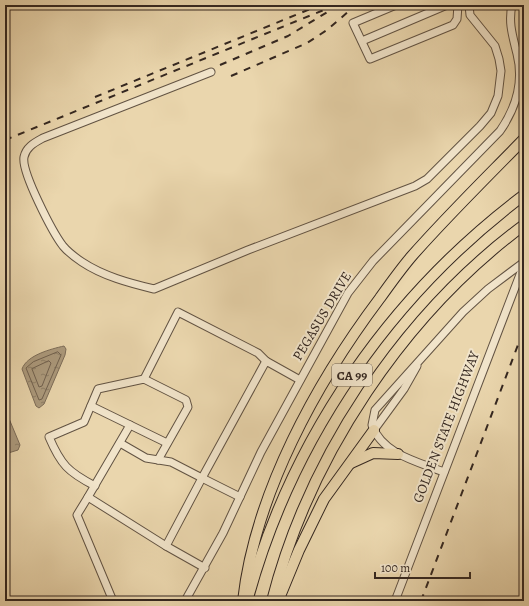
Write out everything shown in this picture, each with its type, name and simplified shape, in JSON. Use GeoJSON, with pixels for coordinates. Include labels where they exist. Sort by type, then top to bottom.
{"type":"FeatureCollection","features":[{"type":"Feature","properties":{"kind":"highway"},"geometry":{"type":"LineString","coordinates":[[243,601],[246,572],[271,492],[288,451],[312,403],[350,338],[410,258],[523,140]]}},
{"type":"Feature","properties":{"kind":"highway","name":"CA 99"},"geometry":{"type":"LineString","coordinates":[[247,601],[269,532],[297,467],[312,437],[360,362],[390,323],[467,240],[524,195]]}},
{"type":"Feature","properties":{"kind":"highway","name":"CA 99"},"geometry":{"type":"LineString","coordinates":[[272,601],[289,547],[307,502],[328,459],[362,400],[394,354],[446,294],[477,264],[523,226]]}},
{"type":"Feature","properties":{"kind":"highway"},"geometry":{"type":"LineString","coordinates":[[278,601],[309,529],[324,499],[374,430]]}},
{"type":"Feature","properties":{"kind":"highway"},"geometry":{"type":"LineString","coordinates":[[348,465],[373,453],[398,454]]}},
{"type":"Feature","properties":{"kind":"street"},"geometry":{"type":"LineString","coordinates":[[396,5],[353,23],[370,59],[453,25],[457,19],[458,5]]}},
{"type":"Feature","properties":{"kind":"street"},"geometry":{"type":"LineString","coordinates":[[362,41],[447,5]]}},
{"type":"Feature","properties":{"kind":"street"},"geometry":{"type":"LineString","coordinates":[[211,72],[43,138],[27,150],[24,164],[52,230],[65,248],[82,262],[125,282],[154,288],[422,183],[480,126],[491,113],[498,96],[501,71],[495,46],[470,15],[469,5]]}},
{"type":"Feature","properties":{"kind":"street","name":"PEGASUS DRIVE"},"geometry":{"type":"LineString","coordinates":[[185,601],[205,568],[261,452],[337,310],[360,277],[500,131],[507,121],[516,99],[520,77],[517,53],[511,32],[512,5]]}},
{"type":"Feature","properties":{"kind":"street"},"geometry":{"type":"LineString","coordinates":[[374,430],[404,388],[417,365],[463,312],[504,276],[524,263]]}},
{"type":"Feature","properties":{"kind":"street","name":"GOLDEN STATE HIGHWAY"},"geometry":{"type":"LineString","coordinates":[[395,601],[524,263]]}},
{"type":"Feature","properties":{"kind":"street"},"geometry":{"type":"LineString","coordinates":[[144,379],[178,312],[258,353],[266,361],[300,380]]}},
{"type":"Feature","properties":{"kind":"street"},"geometry":{"type":"LineString","coordinates":[[166,546],[266,361]]}},
{"type":"Feature","properties":{"kind":"street"},"geometry":{"type":"LineString","coordinates":[[417,365],[406,373],[375,410],[372,417],[374,430],[384,443],[398,454],[444,472]]}},
{"type":"Feature","properties":{"kind":"street"},"geometry":{"type":"LineString","coordinates":[[95,486],[73,474],[57,456],[49,436],[84,422],[98,389],[144,379],[186,400],[188,407],[158,460]]}},
{"type":"Feature","properties":{"kind":"street"},"geometry":{"type":"LineString","coordinates":[[91,406],[167,443]]}},
{"type":"Feature","properties":{"kind":"street"},"geometry":{"type":"LineString","coordinates":[[113,601],[78,515],[130,425]]}},
{"type":"Feature","properties":{"kind":"street"},"geometry":{"type":"LineString","coordinates":[[120,443],[146,458],[171,462],[240,497]]}},
{"type":"Feature","properties":{"kind":"street"},"geometry":{"type":"LineString","coordinates":[[88,497],[166,546],[205,568]]}},
{"type":"Feature","properties":{"kind":"water"},"geometry":{"type":"Polygon","coordinates":[[[64,346],[66,349],[65,355],[44,404],[39,408],[36,406],[22,369],[34,356],[64,346]]]}},
{"type":"Feature","properties":{"kind":"water"},"geometry":{"type":"Polygon","coordinates":[[[5,409],[20,445],[18,450],[5,454],[5,409]]]}},
{"type":"Feature","properties":{"kind":"railway"},"geometry":{"type":"LineString","coordinates":[[95,97],[320,5]]}},
{"type":"Feature","properties":{"kind":"railway"},"geometry":{"type":"LineString","coordinates":[[5,140],[336,5]]}},
{"type":"Feature","properties":{"kind":"railway"},"geometry":{"type":"LineString","coordinates":[[231,76],[307,43],[327,30],[356,5]]}},
{"type":"Feature","properties":{"kind":"railway"},"geometry":{"type":"LineString","coordinates":[[220,65],[288,36],[329,11]]}},
{"type":"Feature","properties":{"kind":"railway"},"geometry":{"type":"LineString","coordinates":[[421,601],[524,329]]}}]}
